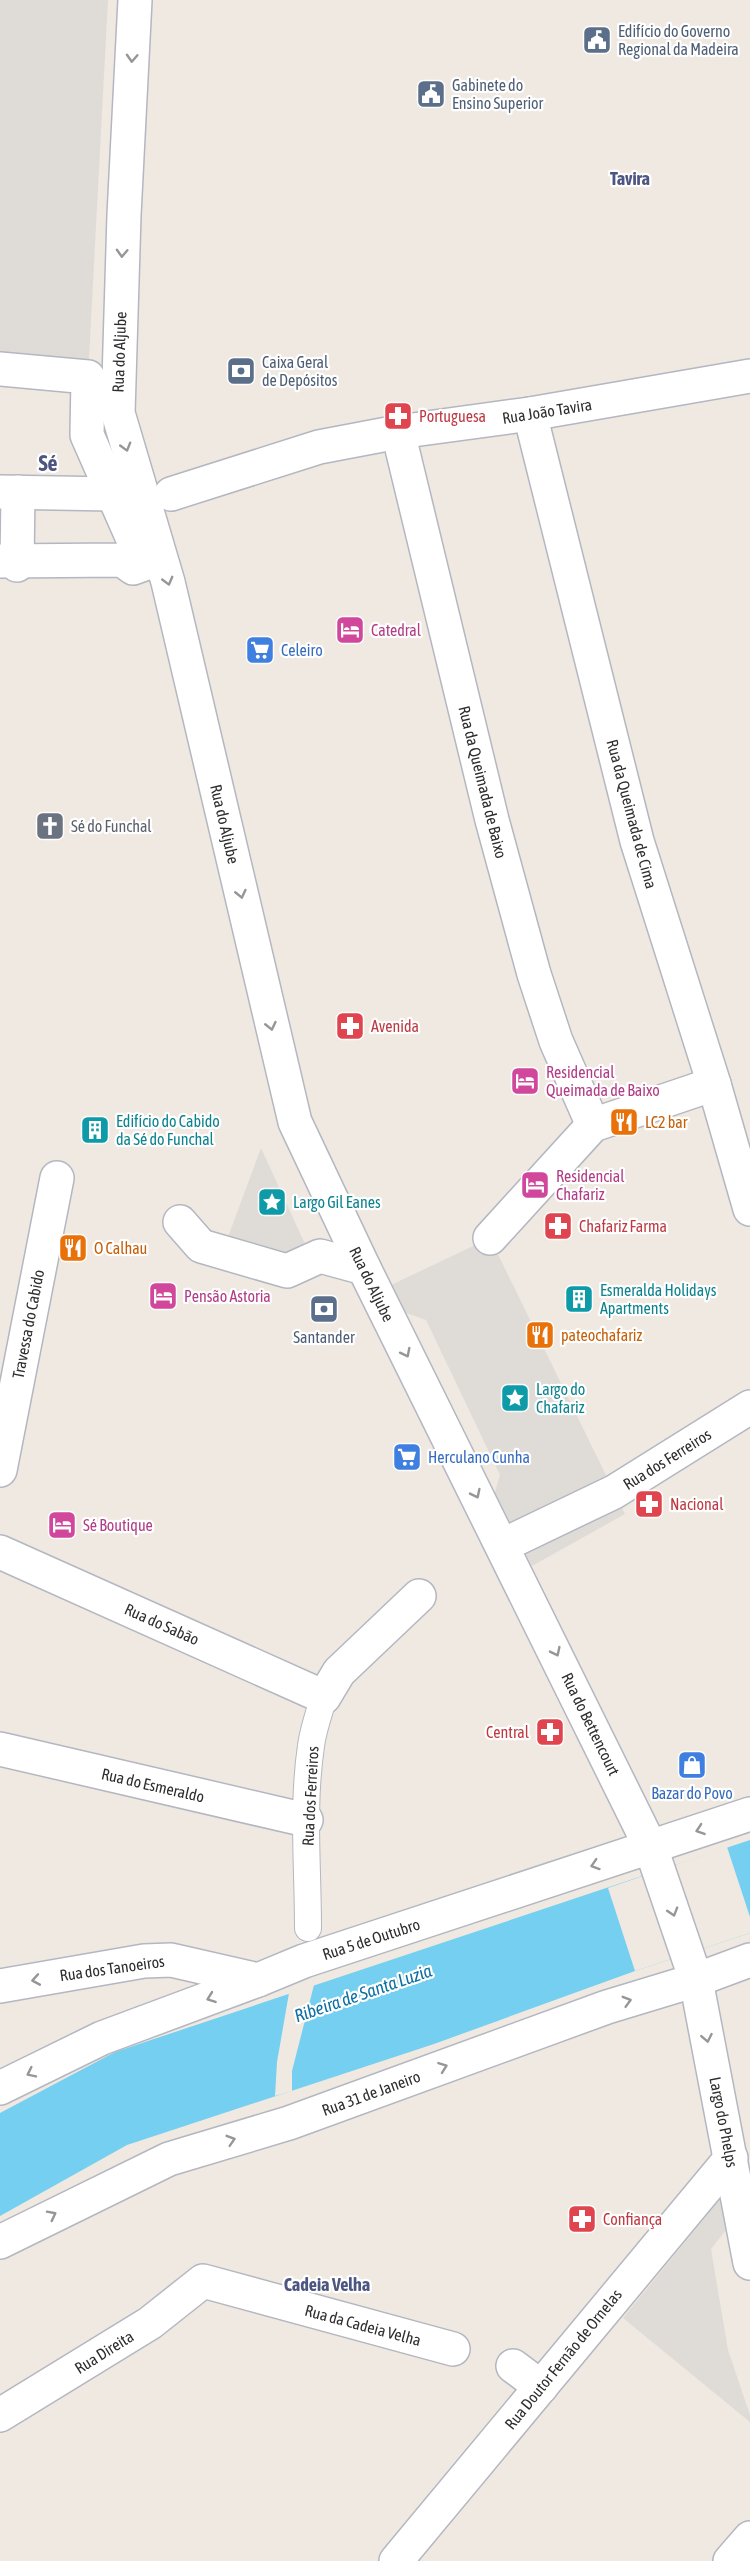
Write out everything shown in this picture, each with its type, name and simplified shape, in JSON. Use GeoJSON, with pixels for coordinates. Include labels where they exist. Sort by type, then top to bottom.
{"type":"FeatureCollection","features":[{"type":"Feature","properties":{"kind":"street","name":"Rua do Aljube"},"geometry":{"type":"LineString","coordinates":[[135,0],[124,215],[118,413],[168,582],[295,1122],[364,1268],[530,1600]]}},
{"type":"Feature","properties":{"kind":"street"},"geometry":{"type":"LineString","coordinates":[[0,369],[88,377],[87,435],[144,564],[133,568],[122,560],[11,562],[9,492],[112,494]]}},
{"type":"Feature","properties":{"kind":"street","name":"Rua João Tavira"},"geometry":{"type":"LineString","coordinates":[[171,494],[319,447],[398,432],[530,414],[750,376]]}},
{"type":"Feature","properties":{"kind":"street","name":"Rua da Queimada de Cima"},"geometry":{"type":"LineString","coordinates":[[530,414],[637,841],[714,1084],[750,1209]]}},
{"type":"Feature","properties":{"kind":"street","name":"Rua da Queimada de Baixo"},"geometry":{"type":"LineString","coordinates":[[398,432],[492,820],[534,974],[556,1041],[593,1125]]}},
{"type":"Feature","properties":{"kind":"street"},"geometry":{"type":"LineString","coordinates":[[490,1238],[593,1125],[714,1084]]}},
{"type":"Feature","properties":{"kind":"street","name":"Travessa do Cabido"},"geometry":{"type":"LineString","coordinates":[[0,1470],[57,1178]]}},
{"type":"Feature","properties":{"kind":"street"},"geometry":{"type":"LineString","coordinates":[[180,1222],[201,1246],[287,1271],[320,1256],[364,1268]]}},
{"type":"Feature","properties":{"kind":"street","name":"Rua dos Ferreiros"},"geometry":{"type":"LineString","coordinates":[[518,1538],[614,1492],[750,1407]]}},
{"type":"Feature","properties":{"kind":"street","name":"Rua do Sabão"},"geometry":{"type":"LineString","coordinates":[[0,1552],[324,1697]]}},
{"type":"Feature","properties":{"kind":"street","name":"Rua dos Ferreiros"},"geometry":{"type":"LineString","coordinates":[[324,1697],[339,1672],[419,1596]]}},
{"type":"Feature","properties":{"kind":"street","name":"Rua do Bettencourt"},"geometry":{"type":"LineString","coordinates":[[530,1600],[656,1859],[691,1967]]}},
{"type":"Feature","properties":{"kind":"street","name":"Rua do Esmeraldo"},"geometry":{"type":"LineString","coordinates":[[0,1749],[306,1820]]}},
{"type":"Feature","properties":{"kind":"street","name":"Rua 5 de Outubro"},"geometry":{"type":"LineString","coordinates":[[0,2088],[102,2038],[304,1961],[656,1859],[750,1814]]}},
{"type":"Feature","properties":{"kind":"street","name":"Rua dos Tanoeiros"},"geometry":{"type":"LineString","coordinates":[[0,1986],[144,1961],[171,1960],[258,1980]]}},
{"type":"Feature","properties":{"kind":"street","name":"Rua 31 de Janeiro"},"geometry":{"type":"LineString","coordinates":[[0,2242],[169,2159],[289,2123],[607,2007],[691,1967],[750,1960]]}},
{"type":"Feature","properties":{"kind":"street","name":"Largo do Phelps"},"geometry":{"type":"LineString","coordinates":[[691,1967],[731,2158],[750,2263]]}},
{"type":"Feature","properties":{"kind":"street","name":"Rua Doutor Fernão de Ornelas"},"geometry":{"type":"LineString","coordinates":[[396,2561],[731,2158]]}},
{"type":"Feature","properties":{"kind":"street","name":"Rua da Cadeia Velha"},"geometry":{"type":"LineString","coordinates":[[203,2282],[453,2349]]}},
{"type":"Feature","properties":{"kind":"street","name":"Rua Direita"},"geometry":{"type":"LineString","coordinates":[[0,2415],[150,2323],[203,2282]]}},
{"type":"Feature","properties":{"kind":"street"},"geometry":{"type":"LineString","coordinates":[[513,2366],[541,2387]]}},
{"type":"Feature","properties":{"kind":"street"},"geometry":{"type":"LineString","coordinates":[[730,2561],[750,2538]]}},
{"type":"Feature","properties":{"kind":"lane","name":"Rua dos Ferreiros"},"geometry":{"type":"LineString","coordinates":[[308,1928],[306,1820],[311,1744],[324,1697]]}},
{"type":"Feature","properties":{"kind":"shaded area"},"geometry":{"type":"Polygon","coordinates":[[[0,0],[108,0],[88,377],[0,369],[0,0]]]}},
{"type":"Feature","properties":{"kind":"shaded area","name":"Largo Gil Eanes"},"geometry":{"type":"Polygon","coordinates":[[[261,1148],[311,1257],[225,1245],[261,1148]]]}},
{"type":"Feature","properties":{"kind":"shaded area","name":"Largo do Chafariz"},"geometry":{"type":"Polygon","coordinates":[[[490,1238],[625,1514],[532,1566],[494,1495],[500,1475],[426,1320],[406,1313],[391,1285],[490,1238]]]}},
{"type":"Feature","properties":{"kind":"shaded area"},"geometry":{"type":"Polygon","coordinates":[[[721,2198],[726,2230],[711,2249],[728,2350],[750,2415],[750,2422],[623,2318],[721,2198]]]}},
{"type":"Feature","properties":{"kind":"water","name":"Ribeira de Santa Luzia"},"geometry":{"type":"Polygon","coordinates":[[[750,1840],[750,1933],[635,1971],[434,2044],[127,2145],[0,2216],[0,2113],[115,2052],[750,1840]]]}},
{"type":"Feature","properties":{"kind":"pier"},"geometry":{"type":"Polygon","coordinates":[[[727,1847],[750,1917],[750,1933],[635,1971],[608,1888],[727,1847]]]}},
{"type":"Feature","properties":{"kind":"pier"},"geometry":{"type":"Polygon","coordinates":[[[314,1985],[292,2071],[292,2091],[275,2096],[277,2062],[289,1993],[314,1985]]]}},
{"type":"Feature","properties":{"kind":"place","name":"Edifício do Governo Regional da Madeira"},"geometry":{"type":"Point","coordinates":[597,40]}},
{"type":"Feature","properties":{"kind":"place","name":"Gabinete do Ensino Superior"},"geometry":{"type":"Point","coordinates":[431,94]}},
{"type":"Feature","properties":{"kind":"place","name":"Caixa Geral de Depósitos"},"geometry":{"type":"Point","coordinates":[241,371]}},
{"type":"Feature","properties":{"kind":"place","name":"Portuguesa"},"geometry":{"type":"Point","coordinates":[398,416]}},
{"type":"Feature","properties":{"kind":"place","name":"Catedral"},"geometry":{"type":"Point","coordinates":[350,630]}},
{"type":"Feature","properties":{"kind":"place","name":"Celeiro"},"geometry":{"type":"Point","coordinates":[260,650]}},
{"type":"Feature","properties":{"kind":"place","name":"Sé do Funchal"},"geometry":{"type":"Point","coordinates":[50,826]}},
{"type":"Feature","properties":{"kind":"place","name":"Avenida"},"geometry":{"type":"Point","coordinates":[350,1026]}},
{"type":"Feature","properties":{"kind":"place","name":"Residencial Queimada de Baixo"},"geometry":{"type":"Point","coordinates":[525,1081]}},
{"type":"Feature","properties":{"kind":"place","name":"LC2 bar"},"geometry":{"type":"Point","coordinates":[624,1122]}},
{"type":"Feature","properties":{"kind":"place","name":"Edifício do Cabido da Sé do Funchal"},"geometry":{"type":"Point","coordinates":[95,1130]}},
{"type":"Feature","properties":{"kind":"place","name":"Residencial Chafariz"},"geometry":{"type":"Point","coordinates":[535,1185]}},
{"type":"Feature","properties":{"kind":"place","name":"Largo Gil Eanes"},"geometry":{"type":"Point","coordinates":[272,1202]}},
{"type":"Feature","properties":{"kind":"place","name":"Chafariz Farma"},"geometry":{"type":"Point","coordinates":[558,1226]}},
{"type":"Feature","properties":{"kind":"place","name":"O Calhau"},"geometry":{"type":"Point","coordinates":[73,1248]}},
{"type":"Feature","properties":{"kind":"place","name":"Pensão Astoria"},"geometry":{"type":"Point","coordinates":[163,1296]}},
{"type":"Feature","properties":{"kind":"place","name":"Esmeralda Holidays Apartments"},"geometry":{"type":"Point","coordinates":[579,1299]}},
{"type":"Feature","properties":{"kind":"place","name":"Santander"},"geometry":{"type":"Point","coordinates":[324,1309]}},
{"type":"Feature","properties":{"kind":"place","name":"pateochafariz"},"geometry":{"type":"Point","coordinates":[540,1335]}},
{"type":"Feature","properties":{"kind":"place","name":"Largo do Chafariz"},"geometry":{"type":"Point","coordinates":[515,1398]}},
{"type":"Feature","properties":{"kind":"place","name":"Herculano Cunha"},"geometry":{"type":"Point","coordinates":[407,1457]}},
{"type":"Feature","properties":{"kind":"place","name":"Nacional"},"geometry":{"type":"Point","coordinates":[649,1504]}},
{"type":"Feature","properties":{"kind":"place","name":"Sé Boutique"},"geometry":{"type":"Point","coordinates":[62,1525]}},
{"type":"Feature","properties":{"kind":"place","name":"Central"},"geometry":{"type":"Point","coordinates":[550,1732]}},
{"type":"Feature","properties":{"kind":"place","name":"Bazar do Povo"},"geometry":{"type":"Point","coordinates":[692,1765]}},
{"type":"Feature","properties":{"kind":"place","name":"Confiança"},"geometry":{"type":"Point","coordinates":[582,2219]}},
{"type":"Feature","properties":{"kind":"district","name":"Tavira"},"geometry":{"type":"Point","coordinates":[630,178]}},
{"type":"Feature","properties":{"kind":"district","name":"Sé"},"geometry":{"type":"Point","coordinates":[48,463]}},
{"type":"Feature","properties":{"kind":"district","name":"Cadeia Velha"},"geometry":{"type":"Point","coordinates":[327,2284]}}]}
